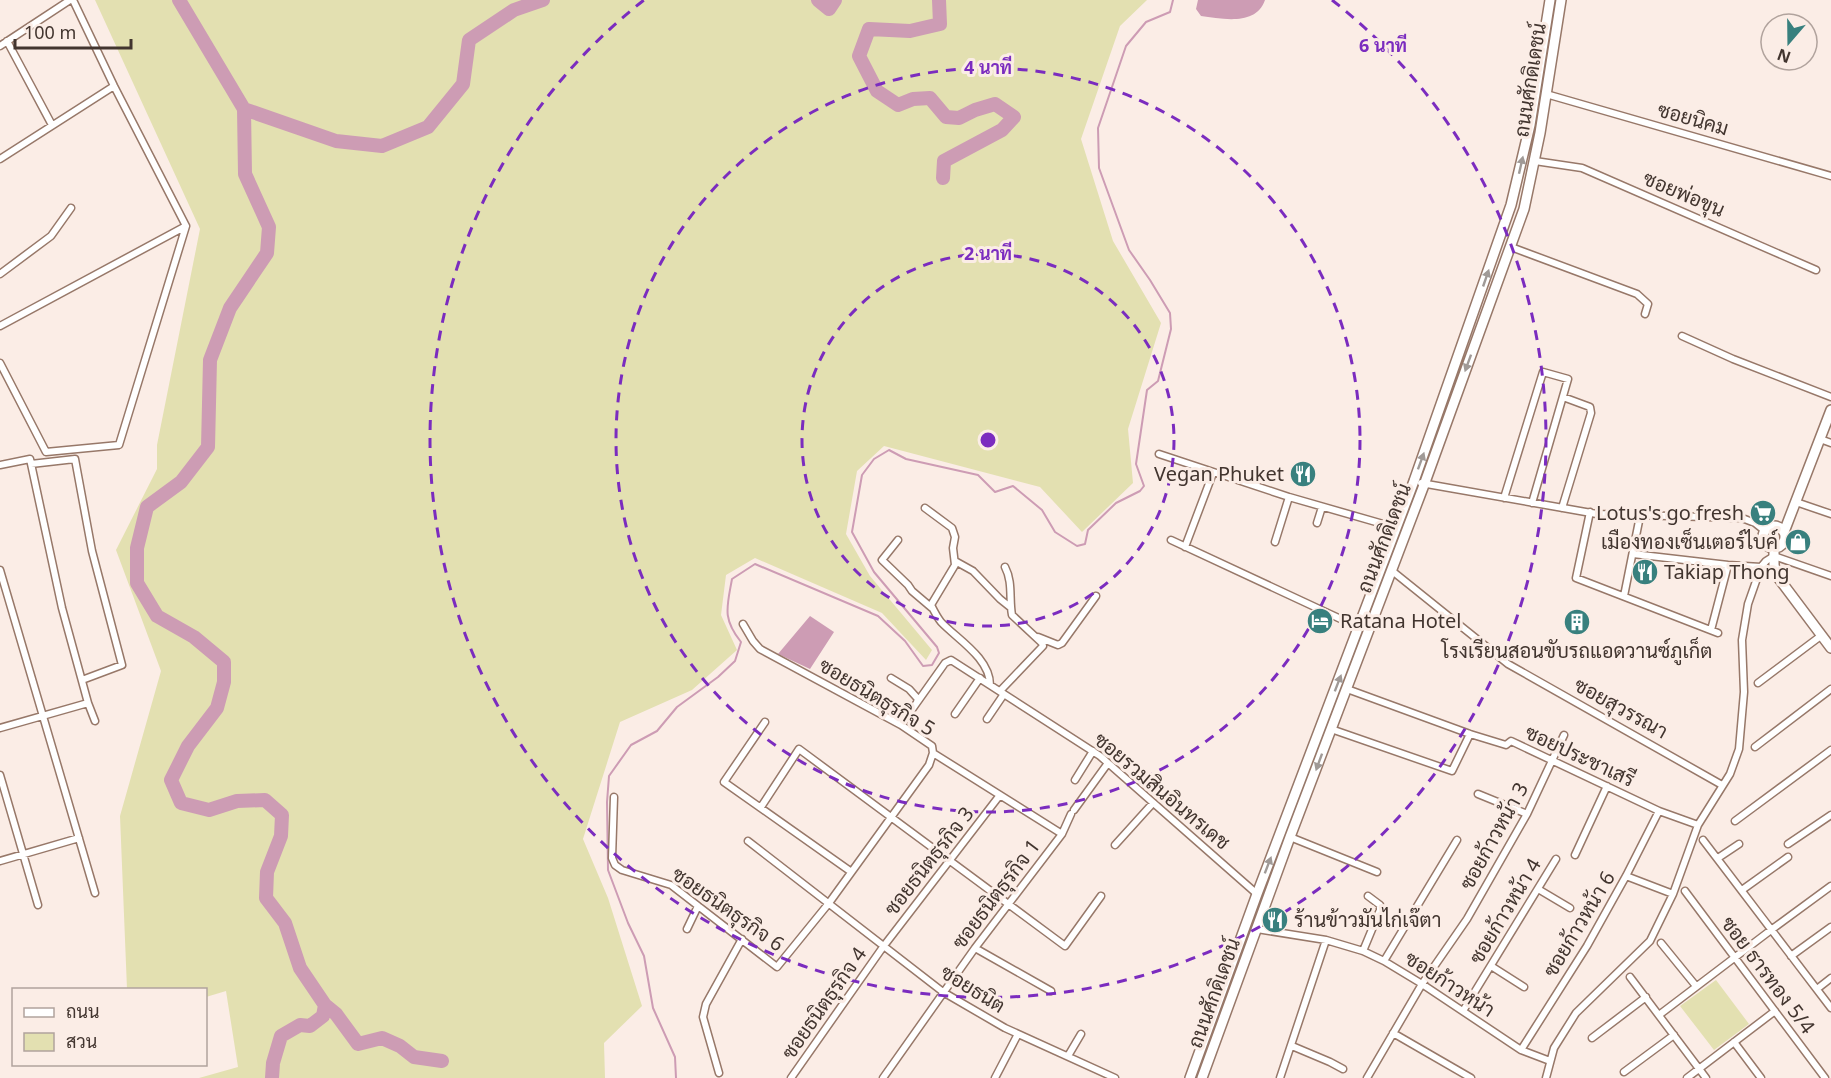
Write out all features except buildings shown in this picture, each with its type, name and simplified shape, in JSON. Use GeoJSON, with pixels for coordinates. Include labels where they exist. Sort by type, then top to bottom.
{"type":"FeatureCollection","features":[{"type":"Feature","properties":{"kind":"main road","name":"ถนนศักดิเดชน์"},"geometry":{"type":"LineString","coordinates":[[1202,1078],[1347,688],[1397,528],[1511,205],[1530,125],[1550,0]]}},
{"type":"Feature","properties":{"kind":"main road","name":"ถนนศักดิเดชน์"},"geometry":{"type":"LineString","coordinates":[[1190,1078],[1257,894],[1360,628],[1391,570],[1424,485],[1524,210],[1535,161],[1562,0]]}},
{"type":"Feature","properties":{"kind":"main road"},"geometry":{"type":"LineString","coordinates":[[1784,532],[1831,410]]}},
{"type":"Feature","properties":{"kind":"main road"},"geometry":{"type":"LineString","coordinates":[[1774,552],[1784,543],[1786,537],[1780,527],[1775,525],[1769,527],[1763,536],[1764,542],[1774,552],[1777,576],[1831,648]]}},
{"type":"Feature","properties":{"kind":"street"},"geometry":{"type":"LineString","coordinates":[[0,46],[72,0],[186,226],[119,445],[46,452],[0,363]]}},
{"type":"Feature","properties":{"kind":"street"},"geometry":{"type":"LineString","coordinates":[[7,41],[52,125]]}},
{"type":"Feature","properties":{"kind":"street"},"geometry":{"type":"LineString","coordinates":[[0,159],[114,86]]}},
{"type":"Feature","properties":{"kind":"street","name":"ซอยนิคม"},"geometry":{"type":"LineString","coordinates":[[1546,94],[1831,176]]}},
{"type":"Feature","properties":{"kind":"street","name":"ซอยพ่อขุน"},"geometry":{"type":"LineString","coordinates":[[1535,161],[1582,168],[1816,270]]}},
{"type":"Feature","properties":{"kind":"street"},"geometry":{"type":"LineString","coordinates":[[0,274],[51,236],[71,208]]}},
{"type":"Feature","properties":{"kind":"street"},"geometry":{"type":"LineString","coordinates":[[0,326],[186,226]]}},
{"type":"Feature","properties":{"kind":"street"},"geometry":{"type":"LineString","coordinates":[[1510,247],[1637,294],[1648,304],[1645,314]]}},
{"type":"Feature","properties":{"kind":"street"},"geometry":{"type":"LineString","coordinates":[[1682,336],[1733,359],[1831,397]]}},
{"type":"Feature","properties":{"kind":"street"},"geometry":{"type":"LineString","coordinates":[[1504,498],[1543,372],[1568,379],[1532,503]]}},
{"type":"Feature","properties":{"kind":"street"},"geometry":{"type":"LineString","coordinates":[[1562,508],[1591,413],[1590,407],[1563,397]]}},
{"type":"Feature","properties":{"kind":"street"},"geometry":{"type":"LineString","coordinates":[[1820,439],[1831,443]]}},
{"type":"Feature","properties":{"kind":"street"},"geometry":{"type":"LineString","coordinates":[[1159,454],[1289,497],[1397,528]]}},
{"type":"Feature","properties":{"kind":"street"},"geometry":{"type":"LineString","coordinates":[[0,465],[30,459],[62,608],[95,721]]}},
{"type":"Feature","properties":{"kind":"street"},"geometry":{"type":"LineString","coordinates":[[31,464],[75,459],[92,551],[122,665],[82,680]]}},
{"type":"Feature","properties":{"kind":"street"},"geometry":{"type":"LineString","coordinates":[[1185,547],[1213,472]]}},
{"type":"Feature","properties":{"kind":"street"},"geometry":{"type":"LineString","coordinates":[[1414,481],[1424,485],[1590,512],[1640,516],[1742,518],[1755,523],[1765,531]]}},
{"type":"Feature","properties":{"kind":"street"},"geometry":{"type":"LineString","coordinates":[[1275,542],[1289,497]]}},
{"type":"Feature","properties":{"kind":"street"},"geometry":{"type":"LineString","coordinates":[[1796,502],[1831,514]]}},
{"type":"Feature","properties":{"kind":"street"},"geometry":{"type":"LineString","coordinates":[[1317,523],[1322,507]]}},
{"type":"Feature","properties":{"kind":"street"},"geometry":{"type":"LineString","coordinates":[[925,508],[952,528],[955,537],[954,567],[931,605],[933,609]]}},
{"type":"Feature","properties":{"kind":"street"},"geometry":{"type":"LineString","coordinates":[[1590,512],[1576,578],[1715,632],[1728,565]]}},
{"type":"Feature","properties":{"kind":"street"},"geometry":{"type":"LineString","coordinates":[[1624,596],[1640,516]]}},
{"type":"Feature","properties":{"kind":"street"},"geometry":{"type":"LineString","coordinates":[[898,540],[882,560],[933,609],[942,623],[970,647],[984,666],[990,678],[990,685]]}},
{"type":"Feature","properties":{"kind":"street"},"geometry":{"type":"LineString","coordinates":[[1171,540],[1360,628]]}},
{"type":"Feature","properties":{"kind":"street"},"geometry":{"type":"LineString","coordinates":[[1546,1078],[1554,1048],[1576,1013],[1650,941],[1673,894],[1698,825],[1730,774],[1739,749],[1744,692],[1739,641],[1748,604],[1761,567],[1774,552],[1831,576]]}},
{"type":"Feature","properties":{"kind":"street"},"geometry":{"type":"LineString","coordinates":[[1633,554],[1761,567]]}},
{"type":"Feature","properties":{"kind":"street"},"geometry":{"type":"LineString","coordinates":[[955,561],[973,571],[1010,607]]}},
{"type":"Feature","properties":{"kind":"street"},"geometry":{"type":"LineString","coordinates":[[987,720],[1002,693],[1042,648],[1042,643],[1012,615],[1010,581],[1005,567]]}},
{"type":"Feature","properties":{"kind":"street"},"geometry":{"type":"LineString","coordinates":[[0,570],[4,595],[94,893]]}},
{"type":"Feature","properties":{"kind":"street","name":"ซอยสุวรรณา"},"geometry":{"type":"LineString","coordinates":[[1391,570],[1508,664],[1722,784]]}},
{"type":"Feature","properties":{"kind":"street"},"geometry":{"type":"LineString","coordinates":[[1036,637],[1058,645],[1062,643],[1096,596]]}},
{"type":"Feature","properties":{"kind":"street","name":"ซอยธนิตธุรกิจ 5"},"geometry":{"type":"LineString","coordinates":[[743,624],[760,649],[901,725],[932,746],[933,753],[929,765],[829,903]]}},
{"type":"Feature","properties":{"kind":"street"},"geometry":{"type":"LineString","coordinates":[[1758,683],[1822,635]]}},
{"type":"Feature","properties":{"kind":"street","name":"ซอยรวมสินอินทรเดช"},"geometry":{"type":"LineString","coordinates":[[917,703],[945,663],[951,660],[1108,763],[1257,894]]}},
{"type":"Feature","properties":{"kind":"street"},"geometry":{"type":"LineString","coordinates":[[891,678],[911,691],[918,699],[901,725]]}},
{"type":"Feature","properties":{"kind":"street"},"geometry":{"type":"LineString","coordinates":[[955,714],[980,678]]}},
{"type":"Feature","properties":{"kind":"street","name":"ซอยประชาเสรี"},"geometry":{"type":"LineString","coordinates":[[1347,688],[1470,734],[1506,745],[1511,741],[1659,811],[1698,825]]}},
{"type":"Feature","properties":{"kind":"street"},"geometry":{"type":"LineString","coordinates":[[1755,747],[1831,689]]}},
{"type":"Feature","properties":{"kind":"street"},"geometry":{"type":"LineString","coordinates":[[0,728],[88,703]]}},
{"type":"Feature","properties":{"kind":"street"},"geometry":{"type":"LineString","coordinates":[[765,722],[724,782],[850,872]]}},
{"type":"Feature","properties":{"kind":"street"},"geometry":{"type":"LineString","coordinates":[[1331,729],[1452,771],[1470,734]]}},
{"type":"Feature","properties":{"kind":"street","name":"ซอยก้าวหน้า 3"},"geometry":{"type":"LineString","coordinates":[[1367,1078],[1422,984],[1467,919],[1527,814],[1564,735]]}},
{"type":"Feature","properties":{"kind":"street"},"geometry":{"type":"LineString","coordinates":[[761,807],[800,749],[1065,946],[1101,896]]}},
{"type":"Feature","properties":{"kind":"street"},"geometry":{"type":"LineString","coordinates":[[1735,821],[1831,750]]}},
{"type":"Feature","properties":{"kind":"street"},"geometry":{"type":"LineString","coordinates":[[1075,780],[1093,752]]}},
{"type":"Feature","properties":{"kind":"street"},"geometry":{"type":"LineString","coordinates":[[933,753],[1062,834]]}},
{"type":"Feature","properties":{"kind":"street","name":"ซอยธนิตธุรกิจ 1"},"geometry":{"type":"LineString","coordinates":[[883,1078],[975,948],[1062,834],[1072,812],[1108,763]]}},
{"type":"Feature","properties":{"kind":"street"},"geometry":{"type":"LineString","coordinates":[[0,775],[38,906]]}},
{"type":"Feature","properties":{"kind":"street"},"geometry":{"type":"LineString","coordinates":[[1575,855],[1607,786]]}},
{"type":"Feature","properties":{"kind":"street"},"geometry":{"type":"LineString","coordinates":[[1478,794],[1527,814]]}},
{"type":"Feature","properties":{"kind":"street","name":"ซอยธนิตธุรกิจ 3"},"geometry":{"type":"LineString","coordinates":[[884,947],[1000,795]]}},
{"type":"Feature","properties":{"kind":"street","name":"ซอยธนิตธุรกิจ 6"},"geometry":{"type":"LineString","coordinates":[[614,797],[612,858],[615,865],[622,870],[671,885],[777,967],[829,903]]}},
{"type":"Feature","properties":{"kind":"street"},"geometry":{"type":"LineString","coordinates":[[1115,845],[1154,803]]}},
{"type":"Feature","properties":{"kind":"street","name":"ซอยก้าวหน้า 6"},"geometry":{"type":"LineString","coordinates":[[1521,1050],[1587,946],[1659,811]]}},
{"type":"Feature","properties":{"kind":"street"},"geometry":{"type":"LineString","coordinates":[[1788,844],[1831,814]]}},
{"type":"Feature","properties":{"kind":"street"},"geometry":{"type":"LineString","coordinates":[[1290,837],[1377,872]]}},
{"type":"Feature","properties":{"kind":"street"},"geometry":{"type":"LineString","coordinates":[[0,861],[79,838]]}},
{"type":"Feature","properties":{"kind":"street"},"geometry":{"type":"LineString","coordinates":[[1384,961],[1457,840]]}},
{"type":"Feature","properties":{"kind":"street"},"geometry":{"type":"LineString","coordinates":[[1703,840],[1831,1008]]}},
{"type":"Feature","properties":{"kind":"street","name":"ซอยธนิต"},"geometry":{"type":"LineString","coordinates":[[748,841],[943,992],[1018,1034],[1115,1078]]}},
{"type":"Feature","properties":{"kind":"street"},"geometry":{"type":"LineString","coordinates":[[1718,858],[1739,844]]}},
{"type":"Feature","properties":{"kind":"street"},"geometry":{"type":"LineString","coordinates":[[1742,890],[1788,857]]}},
{"type":"Feature","properties":{"kind":"street","name":"ซอยก้าวหน้า 4"},"geometry":{"type":"LineString","coordinates":[[1463,1011],[1556,859]]}},
{"type":"Feature","properties":{"kind":"street"},"geometry":{"type":"LineString","coordinates":[[1626,876],[1673,894]]}},
{"type":"Feature","properties":{"kind":"street"},"geometry":{"type":"LineString","coordinates":[[1659,1015],[1831,886]]}},
{"type":"Feature","properties":{"kind":"street"},"geometry":{"type":"LineString","coordinates":[[1538,889],[1570,908]]}},
{"type":"Feature","properties":{"kind":"street","name":"ซอย ธารทอง 5/4"},"geometry":{"type":"LineString","coordinates":[[1685,891],[1825,1078]]}},
{"type":"Feature","properties":{"kind":"street"},"geometry":{"type":"LineString","coordinates":[[1363,951],[1380,910],[1380,905],[1368,896]]}},
{"type":"Feature","properties":{"kind":"street"},"geometry":{"type":"LineString","coordinates":[[687,929],[698,906]]}},
{"type":"Feature","properties":{"kind":"street","name":"ซอย ธารทอง 5/4"},"geometry":{"type":"LineString","coordinates":[[1791,956],[1831,927]]}},
{"type":"Feature","properties":{"kind":"street","name":"ซอยก้าวหน้า"},"geometry":{"type":"LineString","coordinates":[[1257,928],[1326,940],[1363,951],[1422,984],[1521,1050],[1550,1061]]}},
{"type":"Feature","properties":{"kind":"street"},"geometry":{"type":"LineString","coordinates":[[719,1073],[703,1017],[706,1004],[742,939]]}},
{"type":"Feature","properties":{"kind":"street"},"geometry":{"type":"LineString","coordinates":[[1280,1078],[1326,940]]}},
{"type":"Feature","properties":{"kind":"street"},"geometry":{"type":"LineString","coordinates":[[1661,943],[1696,986]]}},
{"type":"Feature","properties":{"kind":"street","name":"ซอยธนิตธุรกิจ 4"},"geometry":{"type":"LineString","coordinates":[[791,1078],[884,947]]}},
{"type":"Feature","properties":{"kind":"street"},"geometry":{"type":"LineString","coordinates":[[975,948],[1051,991]]}},
{"type":"Feature","properties":{"kind":"street"},"geometry":{"type":"LineString","coordinates":[[1491,966],[1524,987]]}},
{"type":"Feature","properties":{"kind":"street"},"geometry":{"type":"LineString","coordinates":[[1630,977],[1706,1078]]}},
{"type":"Feature","properties":{"kind":"street"},"geometry":{"type":"LineString","coordinates":[[1817,989],[1831,978]]}},
{"type":"Feature","properties":{"kind":"street"},"geometry":{"type":"LineString","coordinates":[[1592,1038],[1646,997]]}},
{"type":"Feature","properties":{"kind":"street"},"geometry":{"type":"LineString","coordinates":[[1687,1078],[1775,1011]]}},
{"type":"Feature","properties":{"kind":"street"},"geometry":{"type":"LineString","coordinates":[[1393,1033],[1469,1077]]}},
{"type":"Feature","properties":{"kind":"street"},"geometry":{"type":"LineString","coordinates":[[994,1078],[1018,1034]]}},
{"type":"Feature","properties":{"kind":"street"},"geometry":{"type":"LineString","coordinates":[[1068,1056],[1081,1034]]}},
{"type":"Feature","properties":{"kind":"street"},"geometry":{"type":"LineString","coordinates":[[1624,1072],[1674,1035]]}},
{"type":"Feature","properties":{"kind":"street"},"geometry":{"type":"LineString","coordinates":[[1734,1042],[1761,1078]]}},
{"type":"Feature","properties":{"kind":"street"},"geometry":{"type":"LineString","coordinates":[[1292,1046],[1343,1069]]}},
{"type":"Feature","properties":{"kind":"green space"},"geometry":{"type":"Polygon","coordinates":[[[95,0],[1147,0],[1120,26],[1081,139],[1113,241],[1161,323],[1128,429],[1133,483],[1082,532],[1040,487],[884,446],[857,471],[846,534],[870,576],[932,650],[926,660],[882,613],[755,558],[726,575],[721,615],[737,650],[692,690],[620,722],[583,839],[608,898],[642,1006],[604,1043],[605,1078],[199,1078],[238,1067],[226,991],[207,997],[207,988],[127,988],[120,816],[161,671],[116,550],[157,469],[157,445],[200,229],[95,0]]]}},
{"type":"Feature","properties":{"kind":"green space"},"geometry":{"type":"Polygon","coordinates":[[[1716,980],[1749,1024],[1714,1050],[1680,1006],[1716,980]]]}},
{"type":"Feature","properties":{"kind":"shaded area"},"geometry":{"type":"Polygon","coordinates":[[[1198,0],[1265,0],[1254,14],[1229,19],[1201,16],[1196,9],[1198,0]]]}},
{"type":"Feature","properties":{"kind":"shaded area"},"geometry":{"type":"Polygon","coordinates":[[[810,616],[834,632],[810,669],[778,654],[810,616]]]}},
{"type":"Feature","properties":{"kind":"waterway"},"geometry":{"type":"LineString","coordinates":[[179,0],[244,109],[245,174],[269,227],[267,253],[230,308],[210,360],[208,447],[181,482],[147,507],[137,548],[137,583],[157,616],[194,637],[224,662],[224,682],[217,708],[188,746],[171,780],[181,803],[209,810],[237,801],[265,800],[282,815],[281,836],[267,872],[266,898],[285,923],[300,968],[325,1005],[323,1016],[310,1026],[300,1025],[281,1036],[273,1063],[272,1078]]}},
{"type":"Feature","properties":{"kind":"waterway"},"geometry":{"type":"LineString","coordinates":[[244,109],[336,141],[382,146],[428,127],[463,84],[469,40],[514,10],[543,0]]}},
{"type":"Feature","properties":{"kind":"waterway"},"geometry":{"type":"LineString","coordinates":[[818,0],[829,9],[835,0]]}},
{"type":"Feature","properties":{"kind":"waterway"},"geometry":{"type":"LineString","coordinates":[[939,0],[940,24],[910,31],[869,29],[859,56],[877,91],[898,105],[913,99],[930,98],[946,117],[959,118],[995,104],[1014,117],[1002,130],[944,161],[943,178]]}},
{"type":"Feature","properties":{"kind":"waterway"},"geometry":{"type":"LineString","coordinates":[[676,1078],[675,1057],[653,1008],[644,956],[628,923],[608,870],[609,776],[631,745],[657,731],[677,707],[718,677],[735,661],[741,642],[728,619],[732,579],[755,564],[878,616],[905,641],[923,666],[932,665],[939,653],[937,647],[874,572],[852,532],[862,475],[874,459],[889,450],[906,459],[978,475],[995,492],[1013,486],[1042,510],[1055,532],[1077,546],[1085,544],[1088,530],[1116,503],[1140,491],[1144,486],[1136,464],[1147,390],[1158,381],[1171,329],[1170,313],[1129,250],[1099,168],[1098,128],[1126,46],[1146,22],[1170,12],[1173,0]]}},
{"type":"Feature","properties":{"kind":"waterway"},"geometry":{"type":"LineString","coordinates":[[325,1005],[336,1014],[358,1044],[382,1038],[400,1046],[414,1057],[442,1061]]}},
{"type":"Feature","properties":{"kind":"place","name":"Vegan Phuket"},"geometry":{"type":"Point","coordinates":[1303,474]}},
{"type":"Feature","properties":{"kind":"place","name":"Lotus's go fresh"},"geometry":{"type":"Point","coordinates":[1763,513]}},
{"type":"Feature","properties":{"kind":"place","name":"เมืองทองเซ็นเตอร์ไบค์"},"geometry":{"type":"Point","coordinates":[1798,542]}},
{"type":"Feature","properties":{"kind":"place","name":"Takiap Thong"},"geometry":{"type":"Point","coordinates":[1645,572]}},
{"type":"Feature","properties":{"kind":"place","name":"Ratana Hotel"},"geometry":{"type":"Point","coordinates":[1320,621]}},
{"type":"Feature","properties":{"kind":"place","name":"โรงเรียนสอนขับรถแอดวานซ์ภูเก็ต"},"geometry":{"type":"Point","coordinates":[1577,622]}},
{"type":"Feature","properties":{"kind":"place","name":"ร้านข้าวมันไก่เจ๊ตา"},"geometry":{"type":"Point","coordinates":[1275,920]}}]}
